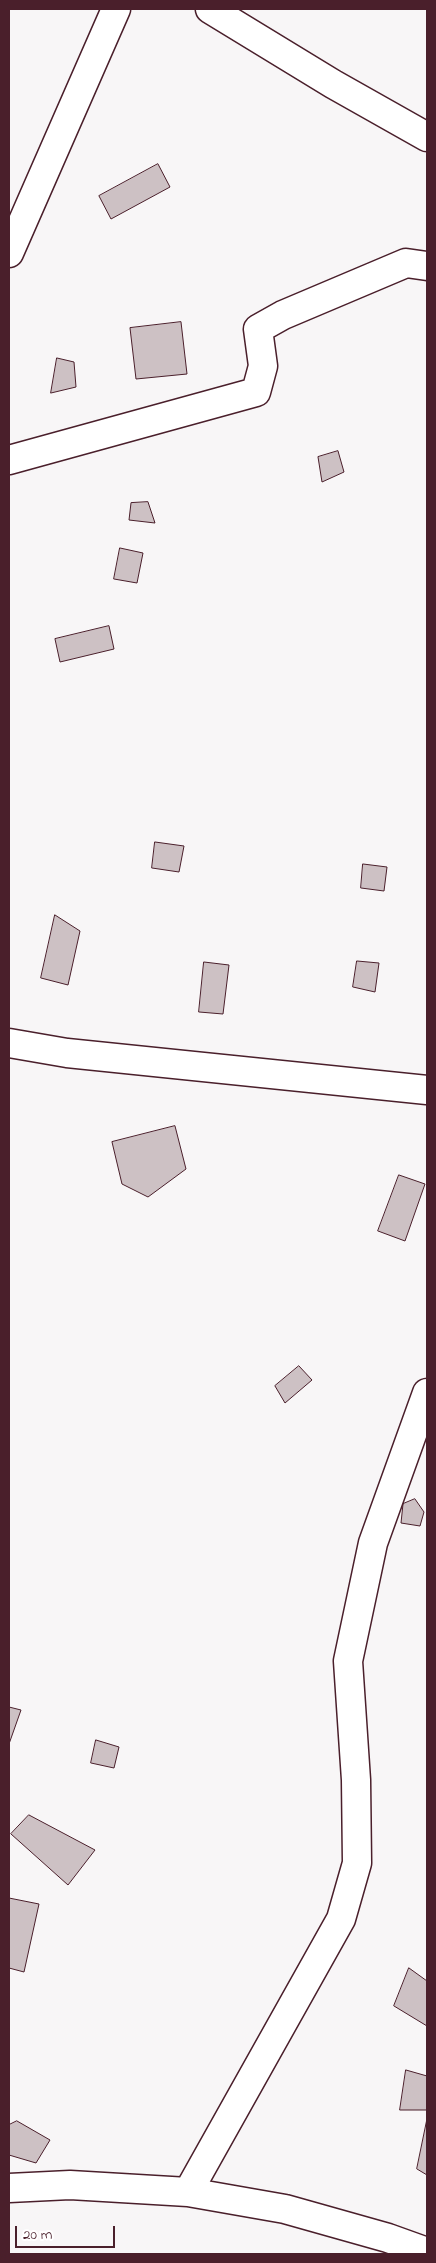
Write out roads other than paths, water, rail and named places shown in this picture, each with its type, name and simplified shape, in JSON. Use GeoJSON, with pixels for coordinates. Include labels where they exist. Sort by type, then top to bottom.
{"type":"FeatureCollection","features":[{"type":"Feature","properties":{"kind":"street"},"geometry":{"type":"LineString","coordinates":[[9,254],[116,9]]}},
{"type":"Feature","properties":{"kind":"street"},"geometry":{"type":"LineString","coordinates":[[210,9],[333,84],[427,137]]}},
{"type":"Feature","properties":{"kind":"street"},"geometry":{"type":"LineString","coordinates":[[9,460],[256,392],[263,366],[258,329],[283,315],[406,263],[427,266]]}},
{"type":"Feature","properties":{"kind":"street"},"geometry":{"type":"LineString","coordinates":[[9,1043],[67,1053],[427,1090]]}},
{"type":"Feature","properties":{"kind":"street"},"geometry":{"type":"LineString","coordinates":[[188,2192],[340,1919],[357,1863],[356,1780],[348,1661],[373,1544],[427,1393]]}},
{"type":"Feature","properties":{"kind":"street"},"geometry":{"type":"LineString","coordinates":[[9,2188],[70,2185],[188,2192],[285,2209],[388,2238],[427,2252]]}}]}
